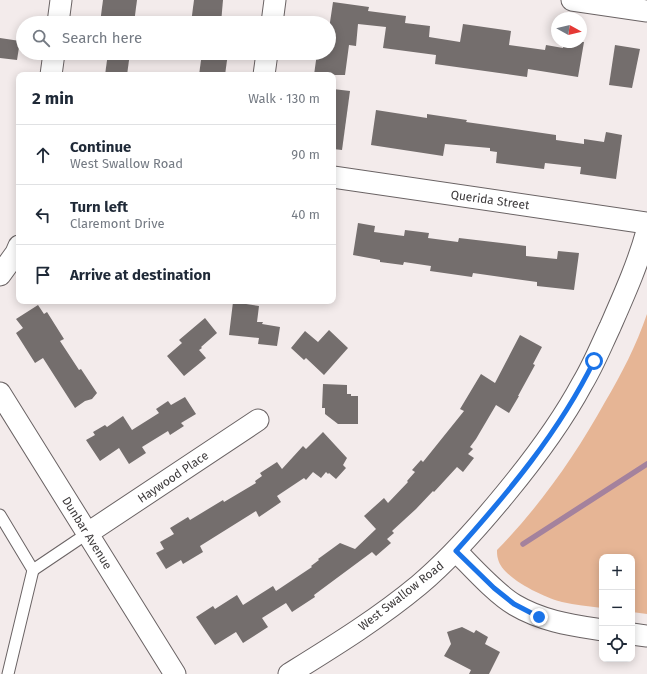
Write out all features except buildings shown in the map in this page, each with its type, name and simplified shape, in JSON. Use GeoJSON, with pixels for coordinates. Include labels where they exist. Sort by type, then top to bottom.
{"type":"FeatureCollection","features":[{"type":"Feature","properties":{"kind":"street"},"geometry":{"type":"LineString","coordinates":[[59,16],[61,0]]}},
{"type":"Feature","properties":{"kind":"street"},"geometry":{"type":"LineString","coordinates":[[273,16],[275,0]]}},
{"type":"Feature","properties":{"kind":"street"},"geometry":{"type":"LineString","coordinates":[[572,0],[647,11]]}},
{"type":"Feature","properties":{"kind":"street"},"geometry":{"type":"LineString","coordinates":[[51,72],[53,60]]}},
{"type":"Feature","properties":{"kind":"street"},"geometry":{"type":"LineString","coordinates":[[264,72],[266,60]]}},
{"type":"Feature","properties":{"kind":"street","name":"Querida Street"},"geometry":{"type":"LineString","coordinates":[[336,178],[647,223]]}},
{"type":"Feature","properties":{"kind":"street","name":"West Swallow Road"},"geometry":{"type":"LineString","coordinates":[[289,674],[347,638],[385,612],[419,585],[456,551],[530,464],[582,384],[628,287],[647,231]]}},
{"type":"Feature","properties":{"kind":"street"},"geometry":{"type":"LineString","coordinates":[[0,275],[16,253]]}},
{"type":"Feature","properties":{"kind":"street","name":"Dunbar Avenue"},"geometry":{"type":"LineString","coordinates":[[0,393],[175,674]]}},
{"type":"Feature","properties":{"kind":"street","name":"Haywood Place"},"geometry":{"type":"LineString","coordinates":[[88,534],[258,420]]}},
{"type":"Feature","properties":{"kind":"street"},"geometry":{"type":"LineString","coordinates":[[456,551],[494,588],[514,604],[539,617],[562,624],[599,630]]}},
{"type":"Feature","properties":{"kind":"street"},"geometry":{"type":"LineString","coordinates":[[635,634],[647,636]]}},
{"type":"Feature","properties":{"kind":"lane"},"geometry":{"type":"LineString","coordinates":[[0,515],[33,570]]}},
{"type":"Feature","properties":{"kind":"lane"},"geometry":{"type":"LineString","coordinates":[[8,674],[33,570],[88,534]]}},
{"type":"Feature","properties":{"kind":"shaded area"},"geometry":{"type":"Polygon","coordinates":[[[647,314],[647,614],[635,612],[635,554],[599,554],[599,608],[562,602],[535,592],[507,573],[501,566],[497,556],[497,550],[528,516],[556,480],[582,442],[623,370],[647,314]]]}},
{"type":"Feature","properties":{"kind":"waterway"},"geometry":{"type":"LineString","coordinates":[[523,544],[647,464]]}},
{"type":"Feature","properties":{"kind":"route"},"geometry":{"type":"LineString","coordinates":[[539,617],[514,604],[494,588],[456,551],[530,464],[582,384],[594,361]]}}]}
